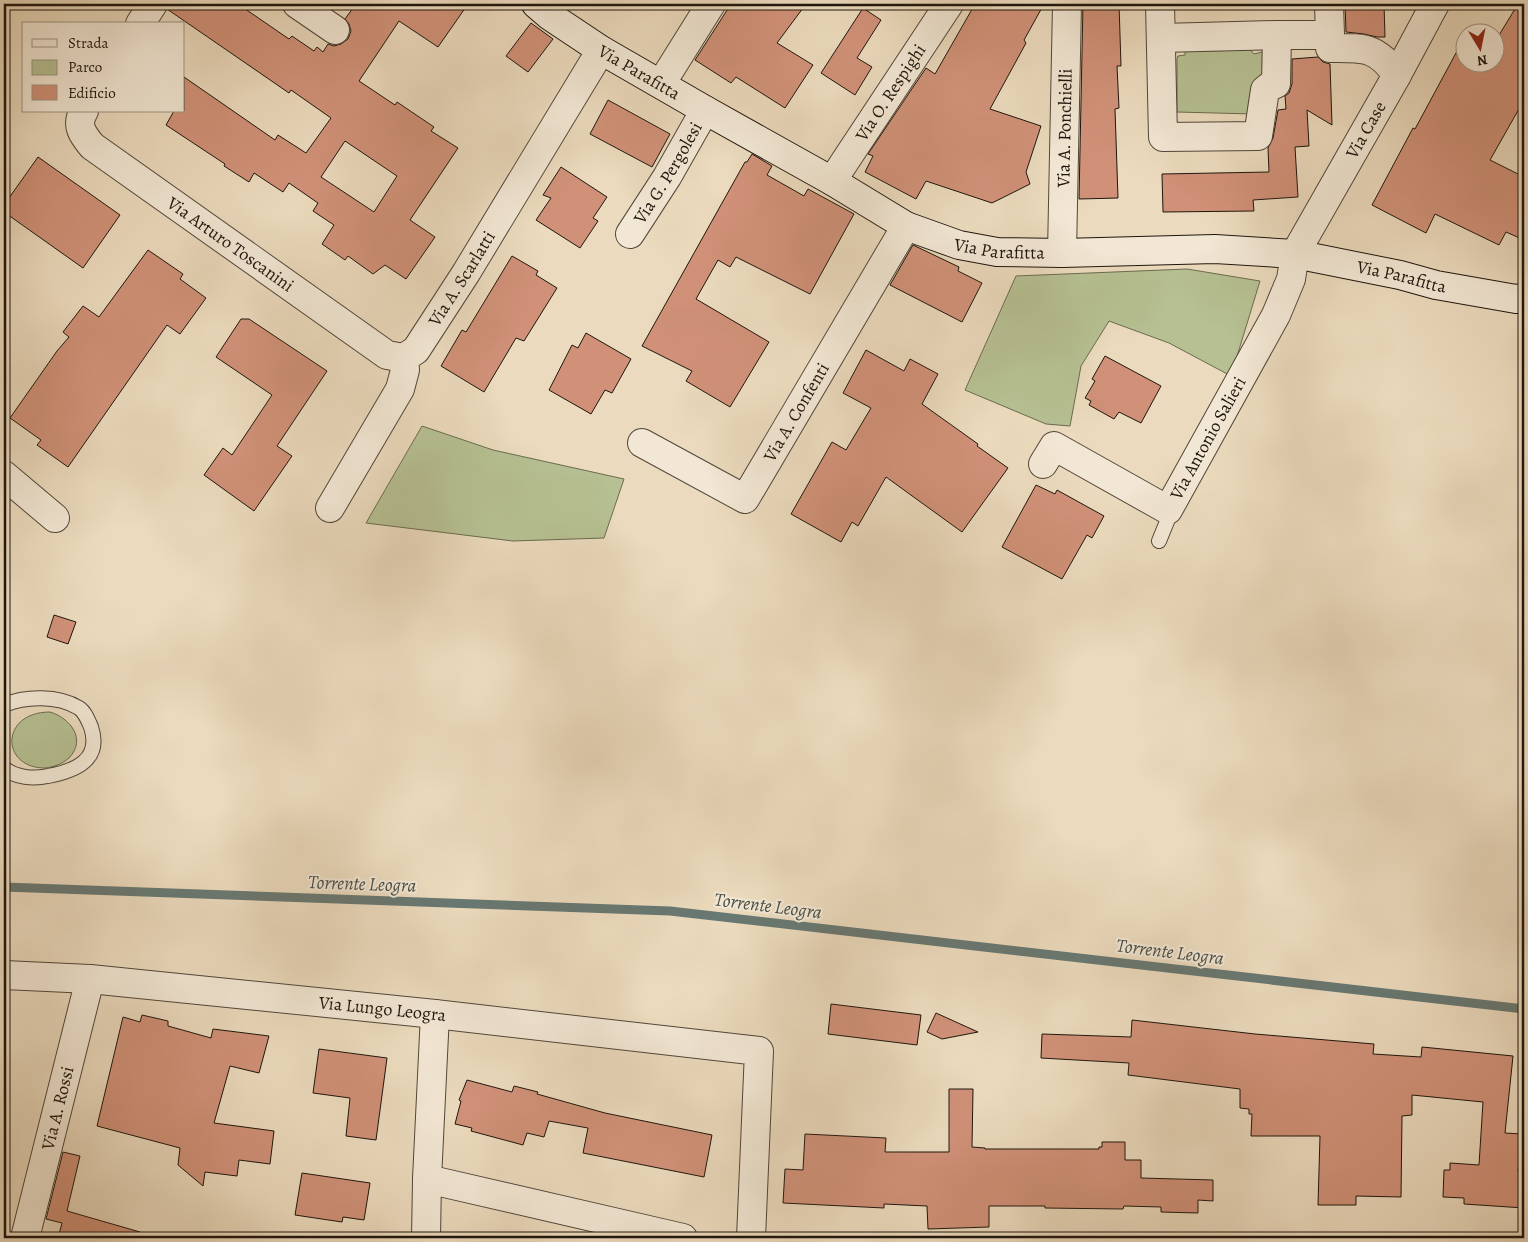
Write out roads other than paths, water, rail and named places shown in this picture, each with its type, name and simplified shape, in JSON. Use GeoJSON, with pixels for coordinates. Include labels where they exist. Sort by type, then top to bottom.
{"type":"FeatureCollection","features":[{"type":"Feature","properties":{"kind":"street"},"geometry":{"type":"LineString","coordinates":[[141,22],[153,4]]}},
{"type":"Feature","properties":{"kind":"street"},"geometry":{"type":"LineString","coordinates":[[297,4],[335,30]]}},
{"type":"Feature","properties":{"kind":"street"},"geometry":{"type":"LineString","coordinates":[[661,84],[711,4]]}},
{"type":"Feature","properties":{"kind":"street","name":"Via O. Respighi"},"geometry":{"type":"LineString","coordinates":[[832,181],[949,4]]}},
{"type":"Feature","properties":{"kind":"street","name":"Via A. Ponchielli"},"geometry":{"type":"LineString","coordinates":[[1062,253],[1067,4]]}},
{"type":"Feature","properties":{"kind":"street"},"geometry":{"type":"LineString","coordinates":[[1160,4],[1163,137],[1258,136],[1265,90],[1276,84],[1277,35]]}},
{"type":"Feature","properties":{"kind":"street"},"geometry":{"type":"LineString","coordinates":[[1329,4],[1330,48],[1353,48],[1375,52],[1388,62],[1397,75]]}},
{"type":"Feature","properties":{"kind":"street","name":"Via Case"},"geometry":{"type":"LineString","coordinates":[[1295,254],[1397,75],[1435,4]]}},
{"type":"Feature","properties":{"kind":"street","name":"Via Parafitta"},"geometry":{"type":"LineString","coordinates":[[548,8],[601,50],[832,181],[906,226],[959,245],[997,252],[1062,253],[1215,249],[1295,254],[1400,275],[1436,285],[1516,299],[1524,298]]}},
{"type":"Feature","properties":{"kind":"street"},"geometry":{"type":"LineString","coordinates":[[1161,38],[1330,35]]}},
{"type":"Feature","properties":{"kind":"street","name":"Via A. Scarlatti"},"geometry":{"type":"LineString","coordinates":[[404,358],[416,350],[466,273],[601,50]]}},
{"type":"Feature","properties":{"kind":"street","name":"Via G. Pergolesi"},"geometry":{"type":"LineString","coordinates":[[630,234],[667,177],[705,110]]}},
{"type":"Feature","properties":{"kind":"street","name":"Via Arturo Toscanini"},"geometry":{"type":"LineString","coordinates":[[83,112],[80,117],[80,128],[92,146],[387,355],[404,358]]}},
{"type":"Feature","properties":{"kind":"street","name":"Via A. Confenti"},"geometry":{"type":"LineString","coordinates":[[642,443],[745,499],[906,226]]}},
{"type":"Feature","properties":{"kind":"street","name":"Via Antonio Salieri"},"geometry":{"type":"LineString","coordinates":[[1044,464],[1054,446],[1168,510],[1276,316],[1291,279],[1295,254]]}},
{"type":"Feature","properties":{"kind":"street"},"geometry":{"type":"LineString","coordinates":[[330,508],[400,389],[405,370],[404,358]]}},
{"type":"Feature","properties":{"kind":"street"},"geometry":{"type":"LineString","coordinates":[[4,475],[55,518]]}},
{"type":"Feature","properties":{"kind":"street","name":"Via Lungo Leogra"},"geometry":{"type":"LineString","coordinates":[[4,975],[90,979],[435,1014],[759,1052],[751,1238]]}},
{"type":"Feature","properties":{"kind":"street","name":"Via A. Rossi"},"geometry":{"type":"LineString","coordinates":[[25,1238],[90,979]]}},
{"type":"Feature","properties":{"kind":"street"},"geometry":{"type":"LineString","coordinates":[[426,1238],[435,1014]]}},
{"type":"Feature","properties":{"kind":"street"},"geometry":{"type":"LineString","coordinates":[[427,1179],[683,1238]]}},
{"type":"Feature","properties":{"kind":"lane"},"geometry":{"type":"LineString","coordinates":[[1159,540],[1168,519],[1168,510]]}},
{"type":"Feature","properties":{"kind":"lane"},"geometry":{"type":"LineString","coordinates":[[4,705],[14,700],[33,698],[68,703],[80,709],[88,720],[93,733],[93,746],[86,760],[76,768],[62,773],[42,777],[21,777],[8,772],[4,768]]}},
{"type":"Feature","properties":{"kind":"waterway","name":"Torrente Leogra"},"geometry":{"type":"LineString","coordinates":[[4,887],[670,911],[1524,1009]]}}]}
